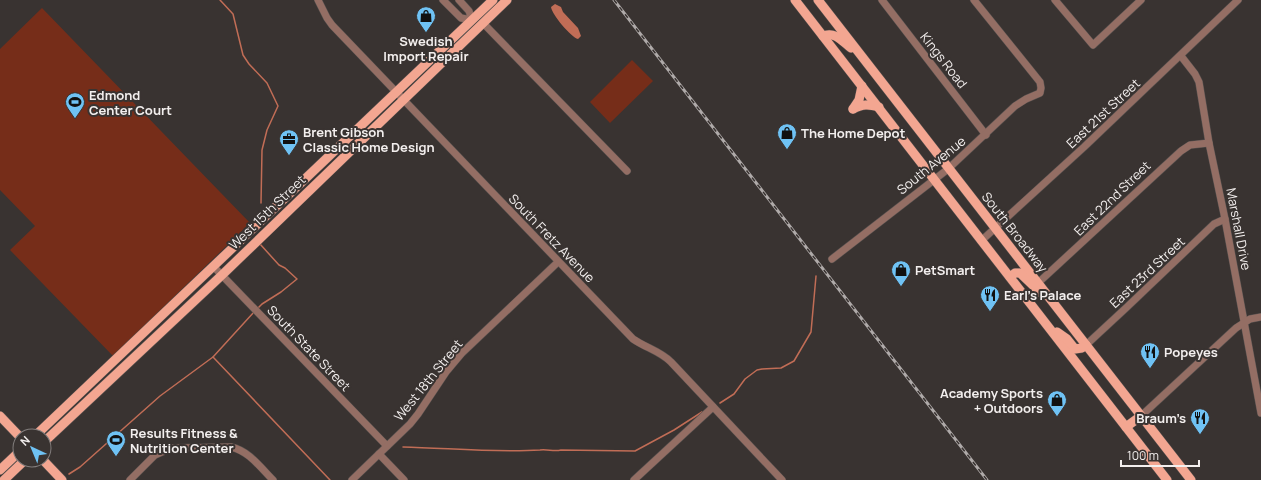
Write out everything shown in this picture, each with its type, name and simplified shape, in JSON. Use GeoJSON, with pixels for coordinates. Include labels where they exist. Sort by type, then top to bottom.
{"type":"FeatureCollection","features":[{"type":"Feature","properties":{"kind":"main road","name":"West 15th Street"},"geometry":{"type":"LineString","coordinates":[[43,428],[494,0]]}},
{"type":"Feature","properties":{"kind":"main road","name":"West 15th Street"},"geometry":{"type":"LineString","coordinates":[[52,434],[222,275],[507,0]]}},
{"type":"Feature","properties":{"kind":"main road"},"geometry":{"type":"LineString","coordinates":[[795,0],[1167,480]]}},
{"type":"Feature","properties":{"kind":"main road","name":"South Broadway"},"geometry":{"type":"LineString","coordinates":[[818,0],[1191,480]]}},
{"type":"Feature","properties":{"kind":"main road"},"geometry":{"type":"LineString","coordinates":[[472,20],[483,23]]}},
{"type":"Feature","properties":{"kind":"main road"},"geometry":{"type":"LineString","coordinates":[[823,36],[835,34],[861,56]]}},
{"type":"Feature","properties":{"kind":"main road"},"geometry":{"type":"LineString","coordinates":[[862,86],[859,100],[853,109],[869,104],[879,108]]}},
{"type":"Feature","properties":{"kind":"main road"},"geometry":{"type":"LineString","coordinates":[[1010,277],[1015,273],[1020,273],[1056,307]]}},
{"type":"Feature","properties":{"kind":"main road"},"geometry":{"type":"LineString","coordinates":[[1045,322],[1067,339],[1075,349],[1082,348],[1086,345]]}},
{"type":"Feature","properties":{"kind":"main road"},"geometry":{"type":"LineString","coordinates":[[0,416],[12,429]]}},
{"type":"Feature","properties":{"kind":"main road"},"geometry":{"type":"LineString","coordinates":[[1126,427],[1141,416]]}},
{"type":"Feature","properties":{"kind":"main road"},"geometry":{"type":"LineString","coordinates":[[0,470],[12,459]]}},
{"type":"Feature","properties":{"kind":"main road"},"geometry":{"type":"LineString","coordinates":[[4,480],[17,468]]}},
{"type":"Feature","properties":{"kind":"main road"},"geometry":{"type":"LineString","coordinates":[[51,468],[62,480]]}},
{"type":"Feature","properties":{"kind":"street","name":"South Fretz Avenue"},"geometry":{"type":"LineString","coordinates":[[318,0],[332,25],[558,262],[629,335],[640,344],[650,347],[665,356],[782,480]]}},
{"type":"Feature","properties":{"kind":"street"},"geometry":{"type":"LineString","coordinates":[[443,0],[461,18],[472,20],[469,11],[459,0]]}},
{"type":"Feature","properties":{"kind":"street","name":"Kings Road"},"geometry":{"type":"LineString","coordinates":[[882,0],[986,134]]}},
{"type":"Feature","properties":{"kind":"street","name":"South Avenue"},"geometry":{"type":"LineString","coordinates":[[832,258],[948,169],[1015,106],[1040,93],[1040,82],[974,0]]}},
{"type":"Feature","properties":{"kind":"street"},"geometry":{"type":"LineString","coordinates":[[1055,0],[1093,45],[1141,0]]}},
{"type":"Feature","properties":{"kind":"street","name":"East 21st Street"},"geometry":{"type":"LineString","coordinates":[[982,241],[1181,56],[1238,0]]}},
{"type":"Feature","properties":{"kind":"street"},"geometry":{"type":"LineString","coordinates":[[483,23],[627,171]]}},
{"type":"Feature","properties":{"kind":"street","name":"Marshall Drive"},"geometry":{"type":"LineString","coordinates":[[1181,56],[1195,74],[1199,82],[1209,143],[1225,219],[1261,413]]}},
{"type":"Feature","properties":{"kind":"street","name":"East 22nd Street"},"geometry":{"type":"LineString","coordinates":[[1038,283],[1181,151],[1190,145],[1209,143]]}},
{"type":"Feature","properties":{"kind":"street","name":"East 23rd Street"},"geometry":{"type":"LineString","coordinates":[[1086,345],[1214,224],[1225,219]]}},
{"type":"Feature","properties":{"kind":"street","name":"West 18th Street"},"geometry":{"type":"LineString","coordinates":[[352,480],[418,414],[446,372],[462,354],[558,262]]}},
{"type":"Feature","properties":{"kind":"street","name":"South State Street"},"geometry":{"type":"LineString","coordinates":[[214,267],[387,446]]}},
{"type":"Feature","properties":{"kind":"street"},"geometry":{"type":"LineString","coordinates":[[1141,416],[1244,322],[1261,317]]}},
{"type":"Feature","properties":{"kind":"street"},"geometry":{"type":"LineString","coordinates":[[634,480],[713,407]]}},
{"type":"Feature","properties":{"kind":"street"},"geometry":{"type":"LineString","coordinates":[[130,480],[156,455],[171,448],[230,447],[239,449],[248,454],[273,480]]}},
{"type":"Feature","properties":{"kind":"street"},"geometry":{"type":"LineString","coordinates":[[379,454],[404,480]]}},
{"type":"Feature","properties":{"kind":"shaded area"},"geometry":{"type":"Polygon","coordinates":[[[555,4],[561,7],[563,12],[578,28],[581,36],[578,39],[567,30],[552,11],[551,7],[555,4]]]}},
{"type":"Feature","properties":{"kind":"shaded area","name":"Edmond Center Court"},"geometry":{"type":"Polygon","coordinates":[[[42,8],[250,223],[113,356],[10,250],[35,226],[0,190],[0,49],[42,8]]]}},
{"type":"Feature","properties":{"kind":"shaded area"},"geometry":{"type":"Polygon","coordinates":[[[632,60],[653,81],[610,123],[590,102],[632,60]]]}},
{"type":"Feature","properties":{"kind":"waterway"},"geometry":{"type":"LineString","coordinates":[[220,0],[233,14],[243,55],[249,64],[267,83],[278,106],[267,130],[262,150],[261,203]]}},
{"type":"Feature","properties":{"kind":"waterway"},"geometry":{"type":"LineString","coordinates":[[257,309],[297,279],[285,268],[279,265],[260,244]]}},
{"type":"Feature","properties":{"kind":"waterway"},"geometry":{"type":"LineString","coordinates":[[720,403],[734,394],[745,379],[757,370],[781,368],[794,361],[811,332],[816,276]]}},
{"type":"Feature","properties":{"kind":"waterway"},"geometry":{"type":"LineString","coordinates":[[69,474],[80,467],[160,396],[213,357],[254,312]]}},
{"type":"Feature","properties":{"kind":"waterway"},"geometry":{"type":"LineString","coordinates":[[213,357],[330,480]]}},
{"type":"Feature","properties":{"kind":"waterway"},"geometry":{"type":"LineString","coordinates":[[403,447],[506,451],[635,451],[674,430],[702,412]]}},
{"type":"Feature","properties":{"kind":"railway"},"geometry":{"type":"LineString","coordinates":[[614,0],[987,480]]}},
{"type":"Feature","properties":{"kind":"place","name":"Swedish Import Repair"},"geometry":{"type":"Point","coordinates":[426,33]}},
{"type":"Feature","properties":{"kind":"place","name":"Edmond Center Court"},"geometry":{"type":"Point","coordinates":[75,119]}},
{"type":"Feature","properties":{"kind":"place","name":"The Home Depot"},"geometry":{"type":"Point","coordinates":[787,150]}},
{"type":"Feature","properties":{"kind":"place","name":"Brent Gibson Classic Home Design"},"geometry":{"type":"Point","coordinates":[289,156]}},
{"type":"Feature","properties":{"kind":"place","name":"PetSmart"},"geometry":{"type":"Point","coordinates":[901,287]}},
{"type":"Feature","properties":{"kind":"place","name":"Earl's Palace"},"geometry":{"type":"Point","coordinates":[990,312]}},
{"type":"Feature","properties":{"kind":"place","name":"Popeyes"},"geometry":{"type":"Point","coordinates":[1150,369]}},
{"type":"Feature","properties":{"kind":"place","name":"Academy Sports + Outdoors"},"geometry":{"type":"Point","coordinates":[1057,417]}},
{"type":"Feature","properties":{"kind":"place","name":"Braum’s"},"geometry":{"type":"Point","coordinates":[1200,435]}},
{"type":"Feature","properties":{"kind":"place","name":"Results Fitness & Nutrition Center"},"geometry":{"type":"Point","coordinates":[116,457]}}]}
